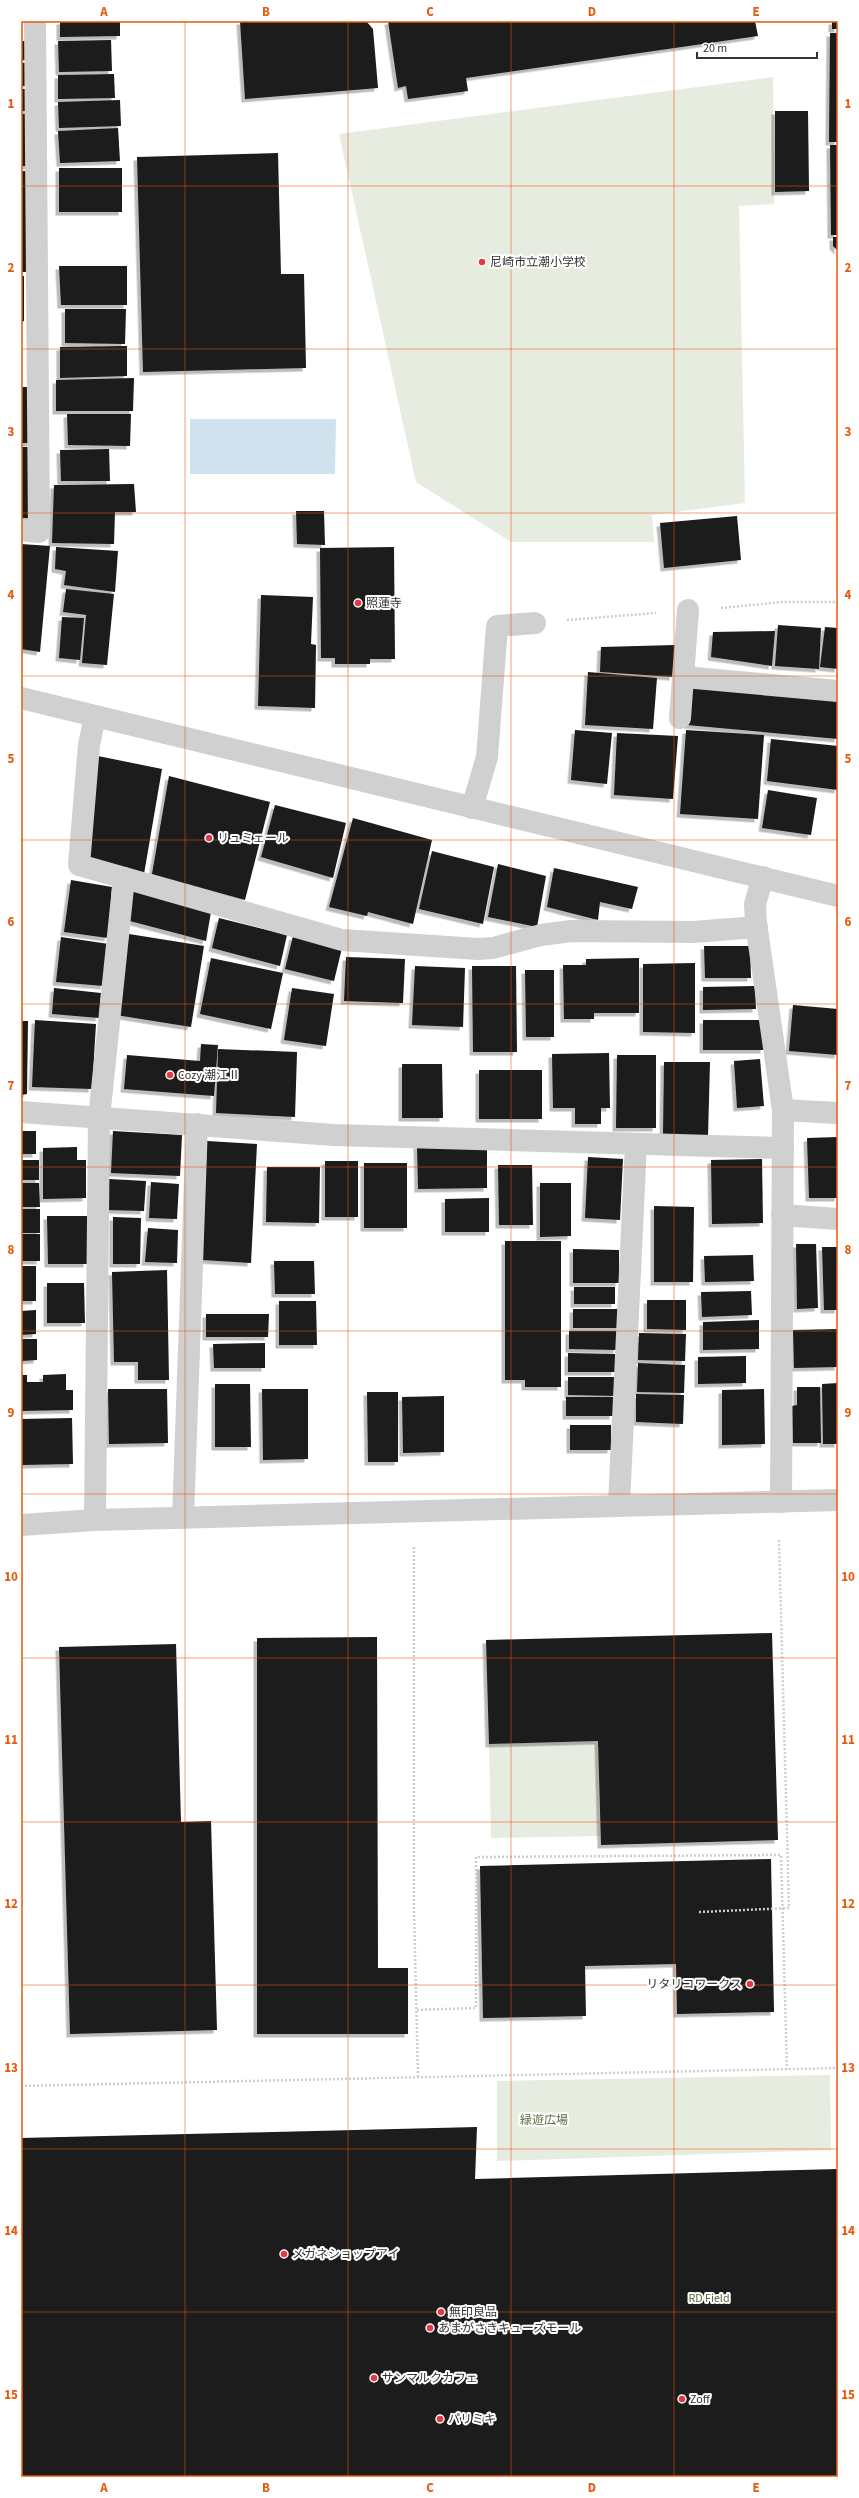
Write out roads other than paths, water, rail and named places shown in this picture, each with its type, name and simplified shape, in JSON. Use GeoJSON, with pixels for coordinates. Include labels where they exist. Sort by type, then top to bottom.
{"type":"FeatureCollection","features":[{"type":"Feature","properties":{"kind":"street"},"geometry":{"type":"LineString","coordinates":[[21,530],[39,532],[34,21]]}},
{"type":"Feature","properties":{"kind":"street"},"geometry":{"type":"LineString","coordinates":[[680,718],[688,610]]}},
{"type":"Feature","properties":{"kind":"street"},"geometry":{"type":"LineString","coordinates":[[472,808],[487,757],[497,626],[535,623]]}},
{"type":"Feature","properties":{"kind":"street"},"geometry":{"type":"LineString","coordinates":[[684,677],[838,691]]}},
{"type":"Feature","properties":{"kind":"street"},"geometry":{"type":"LineString","coordinates":[[21,698],[838,896]]}},
{"type":"Feature","properties":{"kind":"street"},"geometry":{"type":"LineString","coordinates":[[95,716],[89,745],[78,865],[342,940],[486,948],[541,935],[571,931],[693,932],[757,927]]}},
{"type":"Feature","properties":{"kind":"street"},"geometry":{"type":"LineString","coordinates":[[763,877],[755,904],[783,1110],[781,1502]]}},
{"type":"Feature","properties":{"kind":"street"},"geometry":{"type":"LineString","coordinates":[[95,1520],[99,1118],[124,878]]}},
{"type":"Feature","properties":{"kind":"street"},"geometry":{"type":"LineString","coordinates":[[783,1110],[838,1114]]}},
{"type":"Feature","properties":{"kind":"street"},"geometry":{"type":"LineString","coordinates":[[21,1112],[334,1135],[783,1148]]}},
{"type":"Feature","properties":{"kind":"street"},"geometry":{"type":"LineString","coordinates":[[183,1518],[197,1124]]}},
{"type":"Feature","properties":{"kind":"street"},"geometry":{"type":"LineString","coordinates":[[619,1504],[636,1144]]}},
{"type":"Feature","properties":{"kind":"street"},"geometry":{"type":"LineString","coordinates":[[782,1215],[838,1219]]}},
{"type":"Feature","properties":{"kind":"street"},"geometry":{"type":"LineString","coordinates":[[21,1525],[95,1520],[619,1504],[838,1500]]}},
{"type":"Feature","properties":{"kind":"water"},"geometry":{"type":"Polygon","coordinates":[[[190,419],[336,419],[335,474],[190,474],[190,419]]]}},
{"type":"Feature","properties":{"kind":"place","name":"尼崎市立潮小学校"},"geometry":{"type":"Point","coordinates":[482,262]}},
{"type":"Feature","properties":{"kind":"place","name":"照蓮寺"},"geometry":{"type":"Point","coordinates":[358,603]}},
{"type":"Feature","properties":{"kind":"place","name":"リュミェール"},"geometry":{"type":"Point","coordinates":[209,838]}},
{"type":"Feature","properties":{"kind":"place","name":"Cozy 潮江Ⅱ"},"geometry":{"type":"Point","coordinates":[170,1075]}},
{"type":"Feature","properties":{"kind":"place","name":"リタリコワークス"},"geometry":{"type":"Point","coordinates":[750,1984]}},
{"type":"Feature","properties":{"kind":"place","name":"メガネショップアイ"},"geometry":{"type":"Point","coordinates":[284,2254]}},
{"type":"Feature","properties":{"kind":"place","name":"無印良品"},"geometry":{"type":"Point","coordinates":[441,2312]}},
{"type":"Feature","properties":{"kind":"place","name":"あまがさきキューズモール"},"geometry":{"type":"Point","coordinates":[430,2328]}},
{"type":"Feature","properties":{"kind":"place","name":"サンマルクカフェ"},"geometry":{"type":"Point","coordinates":[374,2378]}},
{"type":"Feature","properties":{"kind":"place","name":"Zoff"},"geometry":{"type":"Point","coordinates":[682,2399]}},
{"type":"Feature","properties":{"kind":"place","name":"パリミキ"},"geometry":{"type":"Point","coordinates":[440,2419]}},
{"type":"Feature","properties":{"kind":"park label","name":"緑遊広場"},"geometry":{"type":"Point","coordinates":[544,2120]}},
{"type":"Feature","properties":{"kind":"park label","name":"RD Field"},"geometry":{"type":"Point","coordinates":[709,2298]}}]}
